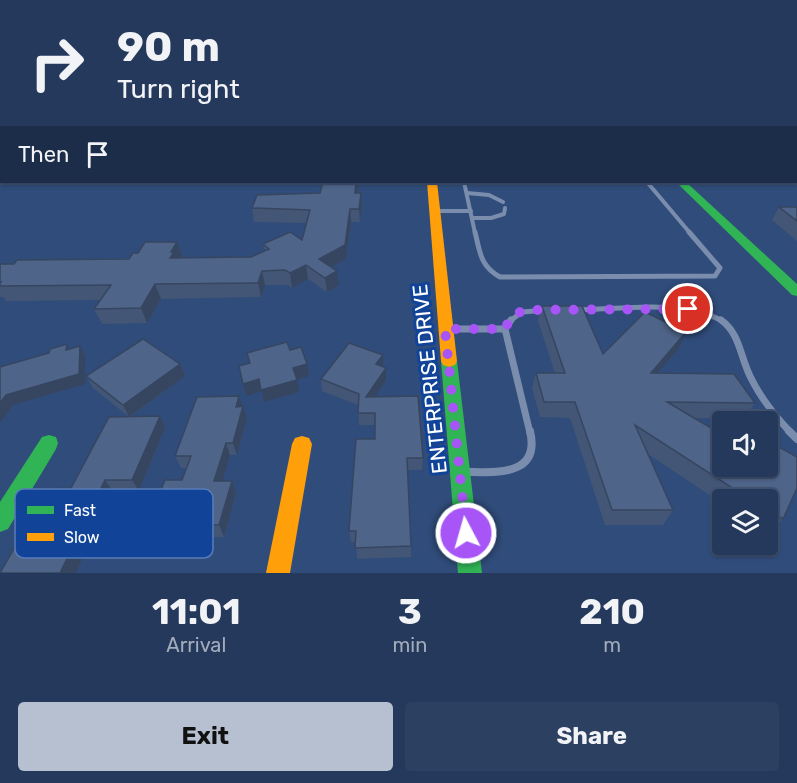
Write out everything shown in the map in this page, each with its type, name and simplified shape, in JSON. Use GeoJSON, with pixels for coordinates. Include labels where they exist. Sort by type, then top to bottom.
{"type":"FeatureCollection","features":[{"type":"Feature","properties":{"kind":"street","name":"ENTERPRISE DRIVE"},"geometry":{"type":"LineString","coordinates":[[432,183],[470,573]]}},
{"type":"Feature","properties":{"kind":"street"},"geometry":{"type":"LineString","coordinates":[[682,183],[797,292]]}},
{"type":"Feature","properties":{"kind":"street"},"geometry":{"type":"LineString","coordinates":[[20,489],[49,443]]}},
{"type":"Feature","properties":{"kind":"street"},"geometry":{"type":"LineString","coordinates":[[278,573],[302,444]]}},
{"type":"Feature","properties":{"kind":"street"},"geometry":{"type":"LineString","coordinates":[[0,521],[15,497]]}},
{"type":"Feature","properties":{"kind":"lane"},"geometry":{"type":"LineString","coordinates":[[464,183],[482,263],[489,271],[500,277],[714,276],[718,274],[720,268],[648,183]]}},
{"type":"Feature","properties":{"kind":"lane"},"geometry":{"type":"LineString","coordinates":[[467,193],[497,197],[503,202]]}},
{"type":"Feature","properties":{"kind":"lane"},"geometry":{"type":"LineString","coordinates":[[472,218],[498,217],[504,214],[505,208]]}},
{"type":"Feature","properties":{"kind":"lane"},"geometry":{"type":"LineString","coordinates":[[434,211],[471,211]]}},
{"type":"Feature","properties":{"kind":"lane"},"geometry":{"type":"LineString","coordinates":[[574,310],[688,309],[718,317],[734,330],[742,358],[760,394],[797,439]]}},
{"type":"Feature","properties":{"kind":"lane"},"geometry":{"type":"LineString","coordinates":[[460,472],[513,470],[525,465],[532,456],[533,444],[505,329],[509,319],[517,312],[552,310]]}},
{"type":"Feature","properties":{"kind":"lane"},"geometry":{"type":"LineString","coordinates":[[445,329],[505,329]]}},
{"type":"Feature","properties":{"kind":"building"},"geometry":{"type":"Polygon","coordinates":[[[323,183],[356,183],[355,193],[361,193],[359,209],[350,209],[345,245],[319,259],[337,271],[325,278],[306,265],[290,273],[285,270],[262,271],[258,283],[155,284],[141,308],[94,309],[111,285],[0,286],[0,264],[14,264],[17,260],[129,259],[133,253],[138,253],[145,242],[177,242],[170,258],[251,257],[269,249],[263,244],[290,232],[302,240],[310,210],[252,208],[257,195],[320,193],[323,183]]]}},
{"type":"Feature","properties":{"kind":"building"},"geometry":{"type":"Polygon","coordinates":[[[779,207],[797,207],[797,221],[779,207]]]}},
{"type":"Feature","properties":{"kind":"building"},"geometry":{"type":"Polygon","coordinates":[[[542,306],[582,306],[603,354],[645,312],[686,332],[651,373],[734,374],[755,403],[667,402],[712,429],[712,475],[635,425],[673,510],[612,510],[575,402],[544,402],[536,373],[565,373],[542,306]]]}},
{"type":"Feature","properties":{"kind":"building"},"geometry":{"type":"Polygon","coordinates":[[[143,339],[180,364],[123,405],[86,376],[143,339]]]}},
{"type":"Feature","properties":{"kind":"building"},"geometry":{"type":"Polygon","coordinates":[[[287,342],[290,350],[301,347],[307,364],[293,368],[297,380],[261,390],[259,379],[243,384],[239,366],[250,363],[247,353],[287,342]]]}},
{"type":"Feature","properties":{"kind":"building"},"geometry":{"type":"Polygon","coordinates":[[[349,343],[383,355],[376,364],[386,368],[366,397],[418,396],[423,458],[407,458],[411,546],[355,548],[356,531],[349,531],[356,439],[375,439],[375,413],[358,413],[359,394],[321,379],[349,343]]]}},
{"type":"Feature","properties":{"kind":"building"},"geometry":{"type":"Polygon","coordinates":[[[67,344],[66,350],[80,346],[79,374],[6,395],[0,403],[0,367],[49,353],[50,349],[67,344]]]}},
{"type":"Feature","properties":{"kind":"building"},"geometry":{"type":"Polygon","coordinates":[[[239,396],[236,407],[243,406],[233,443],[226,443],[214,481],[232,481],[219,525],[213,525],[213,489],[161,489],[165,480],[182,480],[191,456],[175,456],[197,397],[239,396]]]}},
{"type":"Feature","properties":{"kind":"building"},"geometry":{"type":"Polygon","coordinates":[[[160,416],[132,480],[105,480],[101,489],[48,489],[71,488],[109,417],[160,416]]]}},
{"type":"Feature","properties":{"kind":"building"},"geometry":{"type":"Polygon","coordinates":[[[778,446],[797,457],[797,488],[783,519],[778,516],[778,489],[734,489],[715,477],[778,477],[778,446]]]}},
{"type":"Feature","properties":{"kind":"building"},"geometry":{"type":"Polygon","coordinates":[[[15,547],[15,558],[67,558],[60,573],[0,573],[15,547]]]}},
{"type":"Feature","properties":{"kind":"traffic: fast"},"geometry":{"type":"LineString","coordinates":[[682,183],[797,292]]}},
{"type":"Feature","properties":{"kind":"traffic: fast"},"geometry":{"type":"LineString","coordinates":[[449,361],[470,573]]}},
{"type":"Feature","properties":{"kind":"traffic: fast"},"geometry":{"type":"LineString","coordinates":[[20,489],[49,443]]}},
{"type":"Feature","properties":{"kind":"traffic: fast"},"geometry":{"type":"LineString","coordinates":[[0,521],[15,497]]}},
{"type":"Feature","properties":{"kind":"traffic: slow"},"geometry":{"type":"LineString","coordinates":[[432,183],[449,361]]}},
{"type":"Feature","properties":{"kind":"traffic: slow"},"geometry":{"type":"LineString","coordinates":[[278,573],[302,444]]}},
{"type":"Feature","properties":{"kind":"route"},"geometry":{"type":"LineString","coordinates":[[466,533],[445,329],[505,329],[509,319],[517,312],[529,310],[688,309]]}}]}
